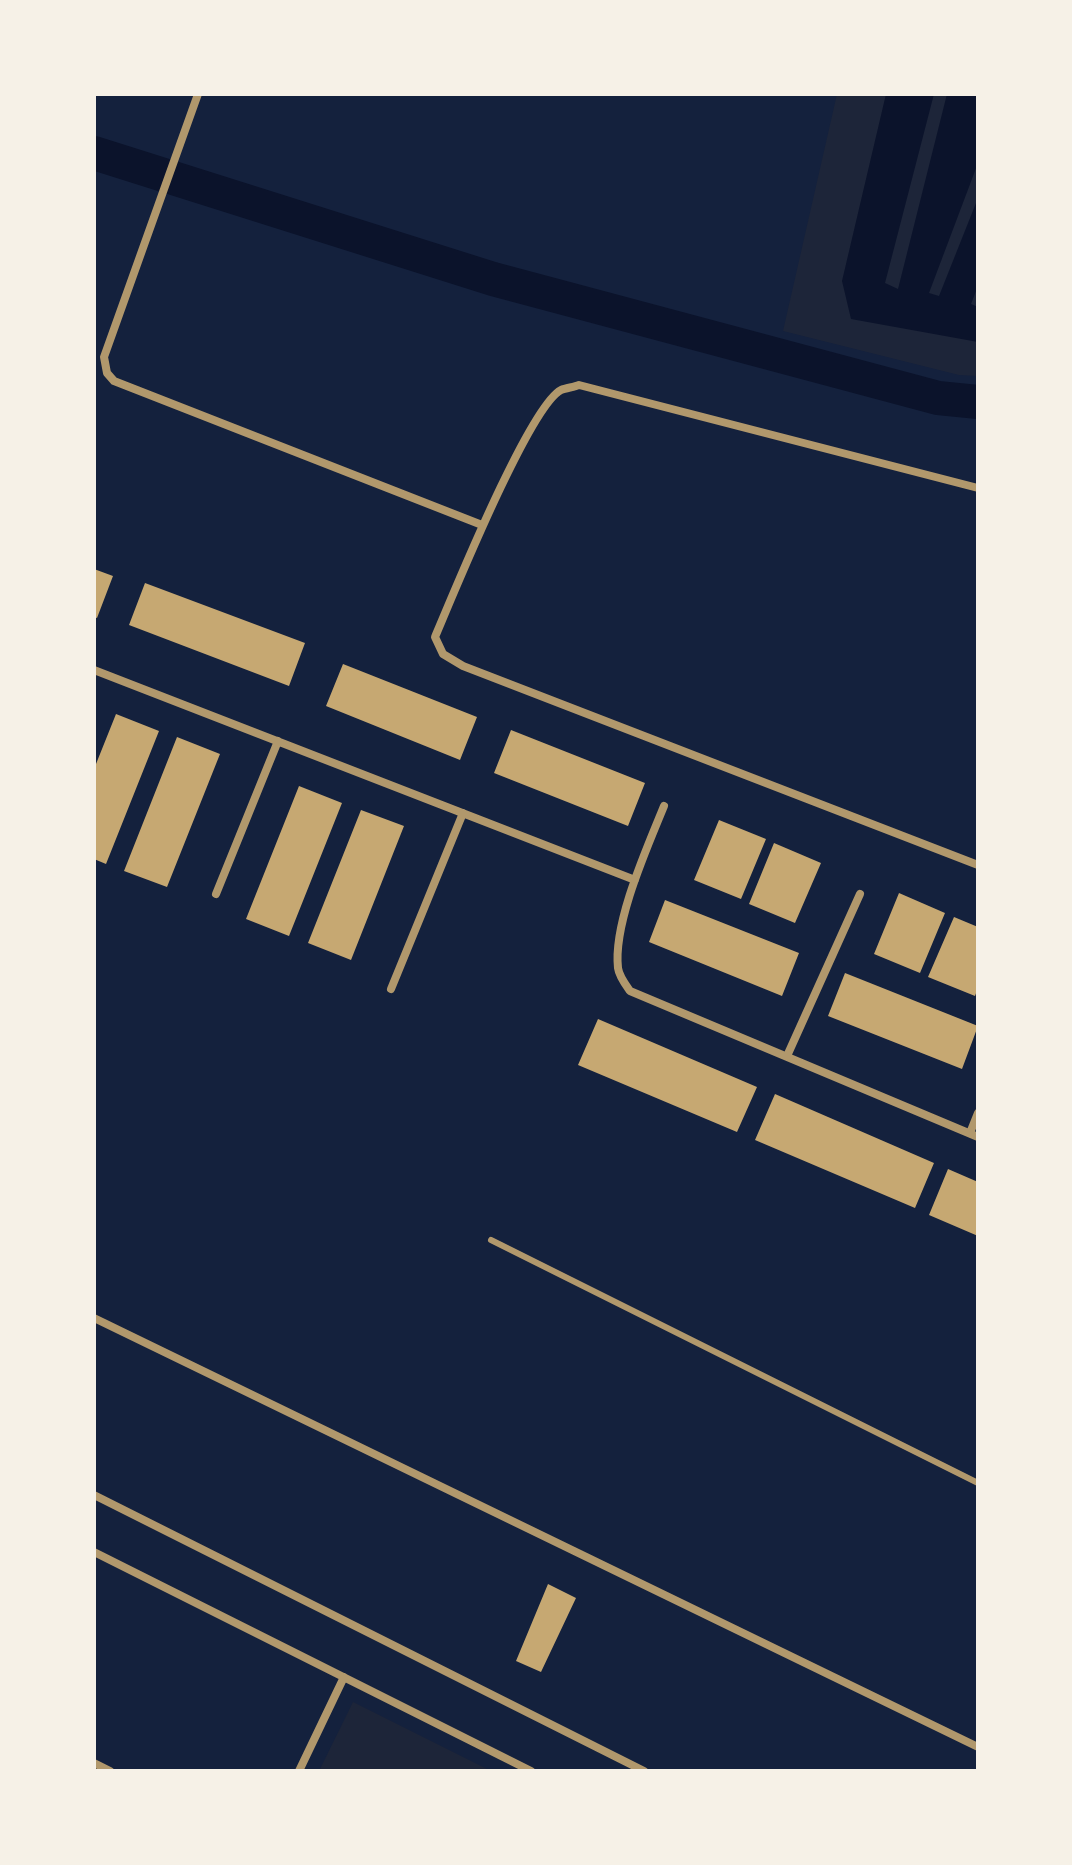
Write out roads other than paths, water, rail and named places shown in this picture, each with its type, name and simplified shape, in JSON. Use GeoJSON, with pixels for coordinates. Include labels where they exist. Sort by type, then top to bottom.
{"type":"FeatureCollection","features":[{"type":"Feature","properties":{"kind":"street"},"geometry":{"type":"LineString","coordinates":[[198,94],[104,357],[107,373],[114,381],[482,525]]}},
{"type":"Feature","properties":{"kind":"street"},"geometry":{"type":"LineString","coordinates":[[978,488],[579,385],[560,391],[541,413],[482,525],[435,637],[443,654],[463,666],[978,865]]}},
{"type":"Feature","properties":{"kind":"street"},"geometry":{"type":"LineString","coordinates":[[94,670],[635,880]]}},
{"type":"Feature","properties":{"kind":"street"},"geometry":{"type":"LineString","coordinates":[[216,894],[278,741]]}},
{"type":"Feature","properties":{"kind":"street"},"geometry":{"type":"LineString","coordinates":[[664,806],[635,880],[618,948],[618,972],[630,991],[974,1135],[978,1113]]}},
{"type":"Feature","properties":{"kind":"street"},"geometry":{"type":"LineString","coordinates":[[391,989],[463,813]]}},
{"type":"Feature","properties":{"kind":"street"},"geometry":{"type":"LineString","coordinates":[[787,1056],[860,894]]}},
{"type":"Feature","properties":{"kind":"street"},"geometry":{"type":"LineString","coordinates":[[94,1318],[978,1747]]}},
{"type":"Feature","properties":{"kind":"street"},"geometry":{"type":"LineString","coordinates":[[94,1495],[644,1771]]}},
{"type":"Feature","properties":{"kind":"street"},"geometry":{"type":"LineString","coordinates":[[94,1552],[344,1677],[512,1767],[531,1771]]}},
{"type":"Feature","properties":{"kind":"street"},"geometry":{"type":"LineString","coordinates":[[299,1771],[344,1677]]}},
{"type":"Feature","properties":{"kind":"street"},"geometry":{"type":"LineString","coordinates":[[94,1763],[110,1771]]}},
{"type":"Feature","properties":{"kind":"lane"},"geometry":{"type":"LineString","coordinates":[[491,1240],[978,1483]]}},
{"type":"Feature","properties":{"kind":"waterway"},"geometry":{"type":"LineString","coordinates":[[94,153],[493,279],[938,398],[978,402]]}}]}
